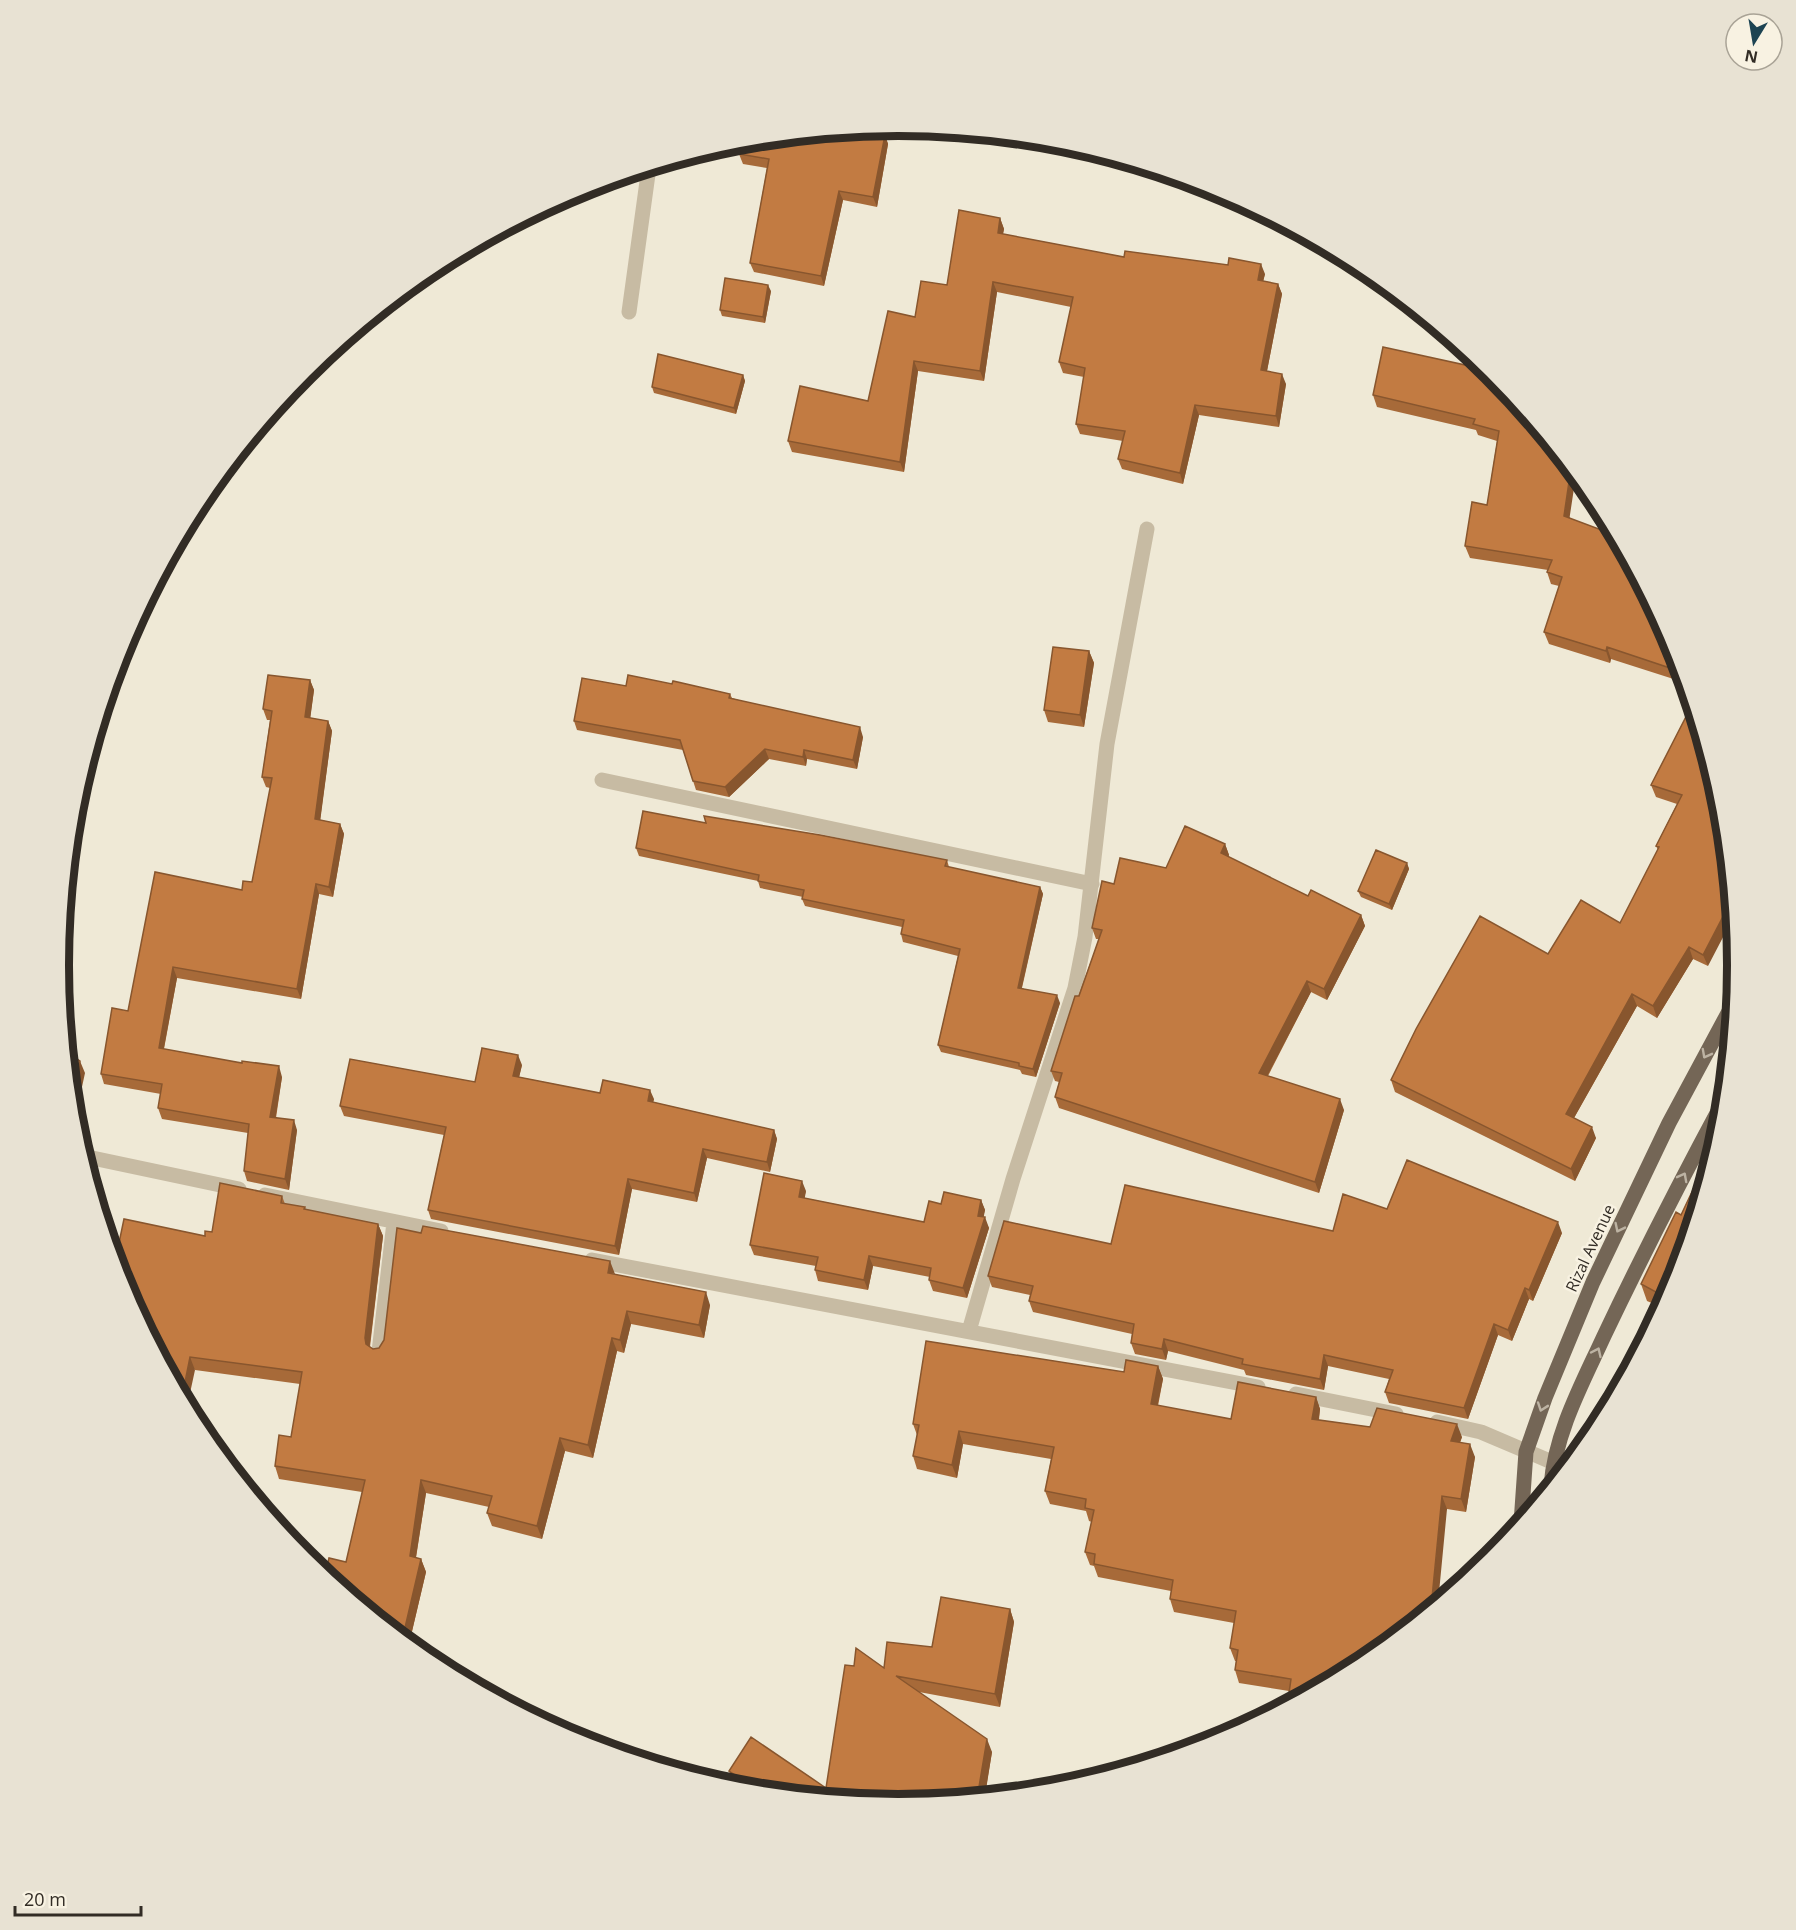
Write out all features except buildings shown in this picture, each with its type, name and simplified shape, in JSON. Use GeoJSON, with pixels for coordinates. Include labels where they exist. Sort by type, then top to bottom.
{"type":"FeatureCollection","features":[{"type":"Feature","properties":{"kind":"main road","name":"Rizal Avenue"},"geometry":{"type":"LineString","coordinates":[[1522,1511],[1527,1452],[1545,1398],[1593,1282],[1669,1123],[1725,1019]]}},
{"type":"Feature","properties":{"kind":"main road"},"geometry":{"type":"LineString","coordinates":[[1559,1466],[1572,1406],[1651,1236],[1712,1123]]}},
{"type":"Feature","properties":{"kind":"street"},"geometry":{"type":"LineString","coordinates":[[629,312],[648,175]]}},
{"type":"Feature","properties":{"kind":"street"},"geometry":{"type":"LineString","coordinates":[[969,1331],[1013,1179],[1074,988],[1085,937],[1107,744],[1147,529]]}},
{"type":"Feature","properties":{"kind":"street"},"geometry":{"type":"LineString","coordinates":[[602,780],[1092,885]]}},
{"type":"Feature","properties":{"kind":"street"},"geometry":{"type":"LineString","coordinates":[[92,1158],[453,1233]]}},
{"type":"Feature","properties":{"kind":"street"},"geometry":{"type":"LineString","coordinates":[[380,1352],[394,1222]]}},
{"type":"Feature","properties":{"kind":"street"},"geometry":{"type":"LineString","coordinates":[[582,1258],[1419,1418],[1481,1432],[1559,1466]]}}]}
